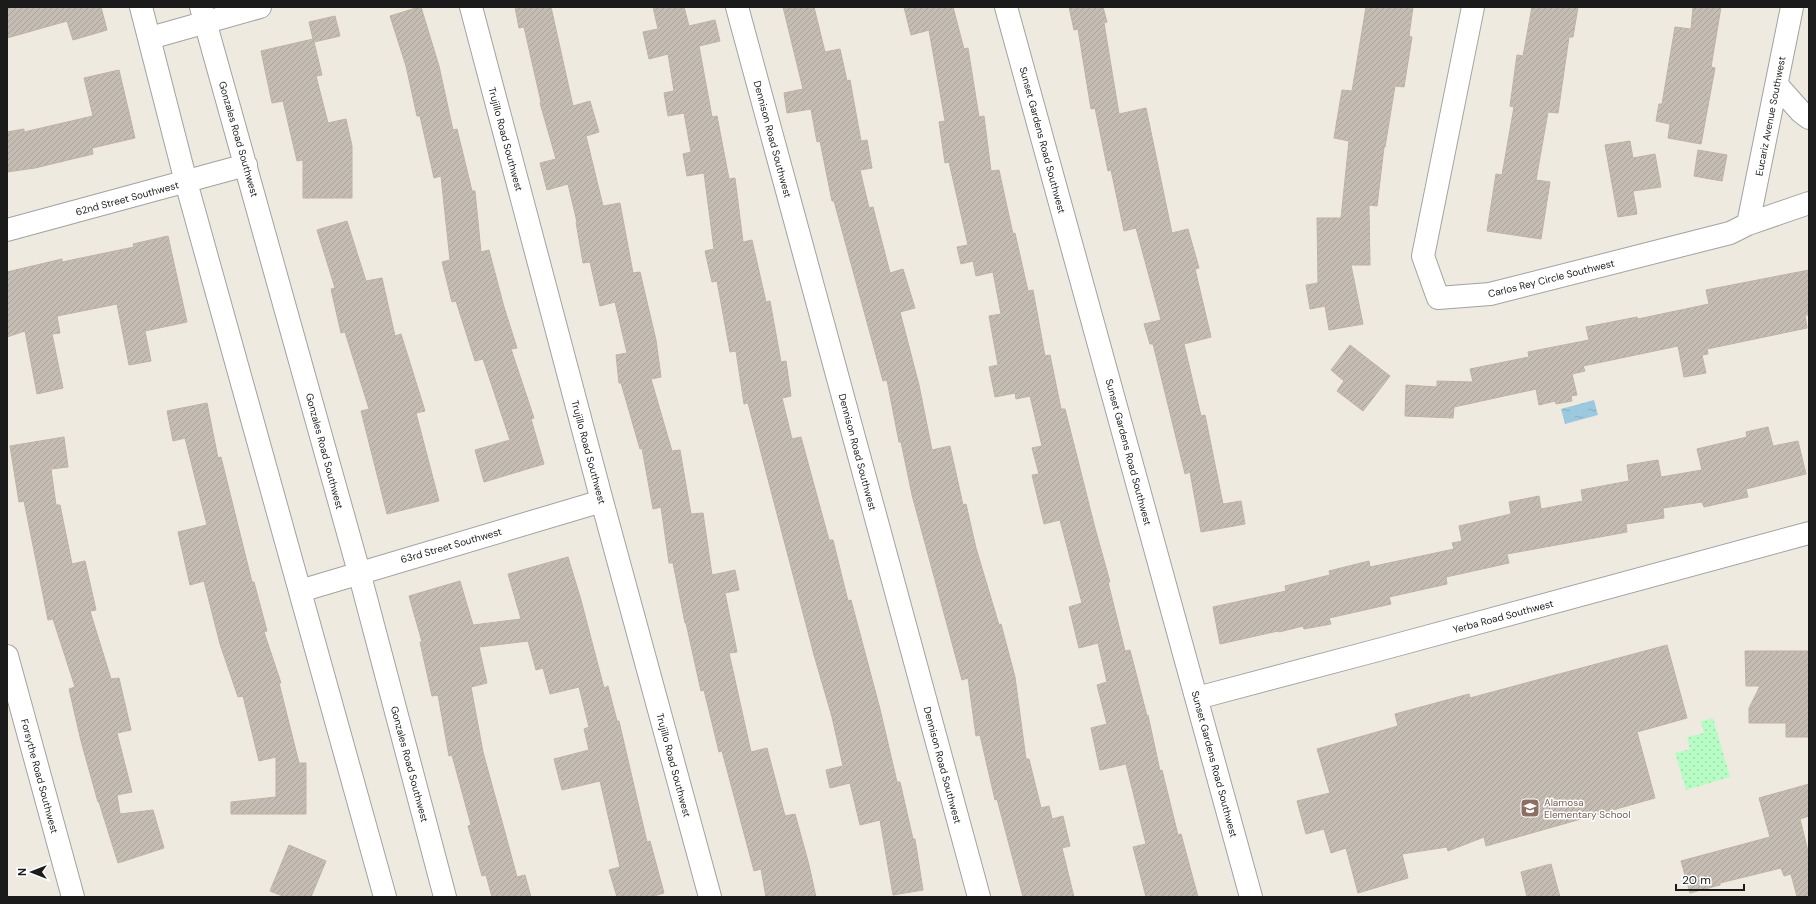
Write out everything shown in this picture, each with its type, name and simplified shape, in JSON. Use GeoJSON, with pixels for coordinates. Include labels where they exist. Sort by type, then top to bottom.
{"type":"FeatureCollection","features":[{"type":"Feature","properties":{"kind":"street"},"geometry":{"type":"LineString","coordinates":[[141,7],[186,182],[385,897]]}},
{"type":"Feature","properties":{"kind":"street"},"geometry":{"type":"LineString","coordinates":[[150,38],[204,15],[260,7]]}},
{"type":"Feature","properties":{"kind":"street","name":"Trujillo Road Southwest"},"geometry":{"type":"LineString","coordinates":[[471,7],[602,501],[710,897]]}},
{"type":"Feature","properties":{"kind":"street","name":"Dennison Road Southwest"},"geometry":{"type":"LineString","coordinates":[[737,7],[979,897]]}},
{"type":"Feature","properties":{"kind":"street","name":"Sunset Gardens Road Southwest"},"geometry":{"type":"LineString","coordinates":[[1006,7],[1251,897]]}},
{"type":"Feature","properties":{"kind":"street","name":"Carlos Rey Circle Southwest"},"geometry":{"type":"LineString","coordinates":[[1473,7],[1423,256],[1438,298],[1490,294],[1730,233],[1748,224],[1809,203]]}},
{"type":"Feature","properties":{"kind":"street","name":"Eucariz Avenue Southwest"},"geometry":{"type":"LineString","coordinates":[[1748,224],[1792,7]]}},
{"type":"Feature","properties":{"kind":"street","name":"Gonzales Road Southwest"},"geometry":{"type":"LineString","coordinates":[[204,15],[359,572],[445,897]]}},
{"type":"Feature","properties":{"kind":"street"},"geometry":{"type":"LineString","coordinates":[[1777,85],[1801,112],[1809,118]]}},
{"type":"Feature","properties":{"kind":"street","name":"62nd Street Southwest"},"geometry":{"type":"LineString","coordinates":[[7,230],[246,165]]}},
{"type":"Feature","properties":{"kind":"street","name":"63rd Street Southwest"},"geometry":{"type":"LineString","coordinates":[[300,590],[602,501]]}},
{"type":"Feature","properties":{"kind":"street","name":"Yerba Road Southwest"},"geometry":{"type":"LineString","coordinates":[[1197,698],[1809,532]]}},
{"type":"Feature","properties":{"kind":"street","name":"Forsythe Road Southwest"},"geometry":{"type":"LineString","coordinates":[[7,656],[73,897]]}},
{"type":"Feature","properties":{"kind":"green space"},"geometry":{"type":"Polygon","coordinates":[[[1713,718],[1730,777],[1686,790],[1675,753],[1690,749],[1687,737],[1704,733],[1701,721],[1713,718]]]}},
{"type":"Feature","properties":{"kind":"water"},"geometry":{"type":"Polygon","coordinates":[[[1594,400],[1598,415],[1565,424],[1561,409],[1594,400]]]}},
{"type":"Feature","properties":{"kind":"building"},"geometry":{"type":"Polygon","coordinates":[[[7,7],[101,7],[107,30],[73,40],[67,21],[7,38],[7,7]]]}},
{"type":"Feature","properties":{"kind":"building"},"geometry":{"type":"Polygon","coordinates":[[[421,7],[439,66],[453,130],[457,129],[472,191],[475,191],[481,252],[489,250],[504,307],[517,348],[511,349],[534,418],[531,419],[544,464],[484,482],[475,450],[510,440],[483,359],[475,361],[456,301],[452,302],[442,262],[450,260],[441,176],[434,178],[420,116],[417,116],[406,66],[390,16],[421,7]]]}},
{"type":"Feature","properties":{"kind":"building"},"geometry":{"type":"Polygon","coordinates":[[[515,7],[551,7],[573,106],[590,101],[599,132],[586,136],[603,206],[620,203],[633,273],[640,272],[656,340],[661,377],[651,379],[672,451],[680,450],[691,514],[703,513],[712,575],[735,570],[739,590],[725,593],[737,652],[729,653],[751,752],[767,748],[785,816],[795,814],[816,897],[766,897],[761,869],[754,871],[722,751],[719,752],[704,690],[701,691],[673,563],[669,563],[661,507],[653,509],[642,448],[640,449],[621,383],[619,383],[616,355],[627,353],[615,302],[600,306],[590,262],[583,263],[577,222],[568,184],[547,190],[540,163],[556,159],[540,103],[524,27],[519,28],[515,7]]]}},
{"type":"Feature","properties":{"kind":"building"},"geometry":{"type":"Polygon","coordinates":[[[653,7],[684,7],[689,26],[715,20],[720,41],[699,46],[712,117],[717,116],[729,179],[735,178],[743,242],[752,240],[766,302],[770,301],[781,362],[786,361],[791,396],[782,398],[792,439],[801,437],[829,540],[833,540],[848,601],[851,600],[880,709],[897,782],[900,782],[913,839],[915,839],[923,890],[893,895],[880,820],[860,825],[850,783],[830,788],[826,770],[843,766],[832,717],[814,655],[748,403],[744,404],[736,351],[730,352],[717,281],[712,282],[705,251],[714,249],[704,173],[687,176],[683,154],[691,152],[684,113],[668,116],[664,93],[674,91],[668,54],[649,59],[643,32],[658,29],[653,7]]]}},
{"type":"Feature","properties":{"kind":"building"},"geometry":{"type":"Polygon","coordinates":[[[783,7],[814,7],[825,52],[840,49],[847,81],[850,80],[861,141],[867,140],[872,168],[860,170],[869,208],[873,207],[890,273],[903,269],[915,308],[900,312],[919,385],[932,450],[950,446],[963,505],[966,504],[976,548],[999,625],[1001,624],[1015,677],[1026,759],[1029,759],[1041,808],[1049,806],[1052,819],[1063,816],[1070,846],[1062,848],[1074,897],[1023,897],[997,799],[995,800],[980,735],[976,736],[968,678],[962,680],[912,495],[901,442],[899,442],[887,380],[883,381],[834,201],[832,201],[820,141],[817,142],[811,109],[787,113],[784,93],[803,89],[783,7]]]}},
{"type":"Feature","properties":{"kind":"building"},"geometry":{"type":"Polygon","coordinates":[[[904,7],[953,7],[964,49],[968,48],[979,117],[984,116],[991,171],[999,170],[1013,234],[1015,233],[1028,291],[1033,290],[1045,356],[1050,355],[1061,409],[1065,409],[1110,582],[1108,582],[1125,651],[1130,650],[1147,716],[1148,715],[1160,771],[1162,770],[1178,835],[1181,834],[1198,897],[1146,897],[1133,847],[1146,844],[1126,764],[1100,770],[1091,728],[1107,724],[1097,685],[1107,682],[1098,643],[1079,648],[1069,607],[1082,603],[1060,520],[1044,524],[1032,475],[1039,474],[1032,448],[1042,446],[1030,396],[1016,399],[1015,393],[995,397],[989,367],[998,365],[989,316],[1001,314],[993,272],[976,276],[973,261],[961,264],[957,247],[968,245],[949,162],[945,163],[939,122],[945,121],[929,30],[911,35],[904,7]]]}},
{"type":"Feature","properties":{"kind":"building"},"geometry":{"type":"Polygon","coordinates":[[[1069,7],[1103,7],[1107,22],[1104,23],[1119,114],[1146,108],[1172,233],[1188,229],[1199,268],[1195,269],[1211,337],[1184,344],[1201,416],[1205,415],[1223,504],[1241,501],[1245,524],[1201,532],[1190,472],[1185,474],[1153,344],[1150,344],[1144,324],[1161,320],[1136,228],[1124,231],[1111,170],[1108,171],[1095,108],[1091,109],[1078,29],[1074,30],[1069,7]]]}},
{"type":"Feature","properties":{"kind":"building"},"geometry":{"type":"Polygon","coordinates":[[[1366,7],[1413,7],[1409,36],[1412,37],[1404,87],[1395,86],[1384,147],[1377,206],[1369,205],[1370,265],[1351,265],[1363,324],[1329,330],[1325,306],[1310,309],[1306,285],[1318,283],[1317,218],[1341,218],[1349,141],[1334,138],[1342,90],[1352,91],[1366,7]]]}},
{"type":"Feature","properties":{"kind":"building"},"geometry":{"type":"Polygon","coordinates":[[[1532,7],[1578,7],[1573,37],[1569,37],[1558,113],[1548,112],[1536,180],[1550,182],[1541,239],[1487,231],[1496,174],[1502,175],[1514,107],[1510,106],[1517,55],[1523,56],[1532,7]]]}},
{"type":"Feature","properties":{"kind":"building"},"geometry":{"type":"Polygon","coordinates":[[[1693,7],[1721,7],[1711,67],[1715,68],[1701,144],[1668,138],[1670,124],[1656,121],[1659,104],[1662,104],[1675,27],[1691,29],[1693,7]]]}},
{"type":"Feature","properties":{"kind":"building"},"geometry":{"type":"Polygon","coordinates":[[[335,16],[340,36],[314,42],[322,75],[316,76],[328,123],[346,119],[352,146],[352,198],[303,198],[303,160],[297,161],[283,101],[272,103],[261,51],[313,39],[309,22],[335,16]]]}},
{"type":"Feature","properties":{"kind":"building"},"geometry":{"type":"Polygon","coordinates":[[[119,70],[135,138],[92,148],[93,154],[35,168],[7,172],[7,132],[24,129],[24,132],[93,116],[84,78],[119,70]]]}},
{"type":"Feature","properties":{"kind":"building"},"geometry":{"type":"Polygon","coordinates":[[[1630,141],[1633,158],[1655,154],[1661,187],[1633,191],[1637,214],[1618,217],[1605,145],[1630,141]]]}},
{"type":"Feature","properties":{"kind":"building"},"geometry":{"type":"Polygon","coordinates":[[[1698,150],[1727,155],[1722,181],[1694,176],[1698,150]]]}},
{"type":"Feature","properties":{"kind":"building"},"geometry":{"type":"Polygon","coordinates":[[[347,221],[366,281],[382,278],[395,336],[401,334],[425,411],[416,413],[439,501],[387,514],[361,411],[369,409],[345,332],[341,333],[331,289],[335,288],[317,230],[347,221]]]}},
{"type":"Feature","properties":{"kind":"building"},"geometry":{"type":"Polygon","coordinates":[[[168,236],[187,322],[145,331],[151,361],[129,365],[117,304],[57,316],[60,333],[52,334],[63,388],[37,394],[25,331],[7,337],[7,272],[62,259],[62,262],[134,247],[133,244],[168,236]]]}},
{"type":"Feature","properties":{"kind":"building"},"geometry":{"type":"Polygon","coordinates":[[[1809,270],[1809,315],[1805,315],[1807,328],[1707,349],[1708,354],[1702,355],[1706,373],[1684,377],[1678,346],[1583,366],[1585,371],[1572,374],[1577,395],[1571,396],[1572,401],[1556,404],[1555,401],[1539,405],[1536,389],[1454,407],[1453,418],[1405,416],[1406,385],[1437,387],[1437,381],[1473,382],[1470,369],[1529,357],[1528,352],[1589,340],[1586,327],[1637,317],[1638,319],[1709,304],[1706,290],[1809,270]]]}},
{"type":"Feature","properties":{"kind":"building"},"geometry":{"type":"Polygon","coordinates":[[[1350,345],[1390,376],[1363,411],[1337,391],[1344,381],[1331,370],[1350,345]]]}},
{"type":"Feature","properties":{"kind":"building"},"geometry":{"type":"Polygon","coordinates":[[[207,403],[218,458],[221,457],[252,582],[254,582],[267,631],[264,632],[281,683],[279,683],[299,763],[306,763],[306,814],[231,814],[231,802],[276,797],[276,757],[259,761],[243,696],[238,697],[220,644],[204,581],[190,585],[178,532],[207,525],[185,438],[173,441],[167,411],[207,403]]]}},
{"type":"Feature","properties":{"kind":"building"},"geometry":{"type":"Polygon","coordinates":[[[1768,427],[1773,446],[1798,441],[1806,474],[1746,489],[1748,497],[1704,507],[1702,502],[1663,508],[1664,518],[1626,524],[1627,532],[1507,554],[1509,563],[1446,577],[1447,584],[1389,597],[1391,604],[1329,618],[1331,624],[1304,629],[1303,626],[1220,644],[1213,607],[1286,591],[1285,586],[1330,575],[1329,571],[1369,561],[1370,567],[1454,549],[1452,543],[1462,541],[1459,526],[1511,514],[1509,502],[1539,496],[1541,509],[1583,501],[1581,490],[1629,481],[1627,465],[1658,460],[1661,477],[1702,470],[1697,449],[1747,437],[1746,432],[1768,427]]]}},
{"type":"Feature","properties":{"kind":"building"},"geometry":{"type":"Polygon","coordinates":[[[64,437],[68,467],[51,469],[56,505],[60,505],[72,564],[85,561],[96,610],[90,611],[111,679],[119,678],[131,730],[117,733],[132,792],[117,795],[120,814],[153,810],[164,848],[118,863],[98,802],[81,741],[69,689],[75,687],[53,619],[48,620],[24,501],[19,502],[10,446],[64,437]]]}},
{"type":"Feature","properties":{"kind":"building"},"geometry":{"type":"Polygon","coordinates":[[[568,557],[604,688],[608,686],[617,721],[619,721],[647,842],[650,841],[664,893],[651,897],[617,897],[609,870],[620,867],[600,781],[562,790],[554,759],[589,750],[584,729],[589,727],[579,687],[550,694],[543,668],[536,670],[528,641],[479,647],[487,683],[471,687],[483,752],[517,877],[525,875],[531,897],[492,897],[486,875],[482,876],[468,826],[471,825],[452,755],[449,756],[438,695],[432,696],[420,642],[422,642],[409,596],[460,581],[473,625],[521,619],[508,574],[568,557]]]}},
{"type":"Feature","properties":{"kind":"building"},"geometry":{"type":"Polygon","coordinates":[[[1667,645],[1687,718],[1637,732],[1655,798],[1486,846],[1484,837],[1448,851],[1447,847],[1402,854],[1408,878],[1358,893],[1346,848],[1331,853],[1324,829],[1306,834],[1297,801],[1330,793],[1317,749],[1398,726],[1395,714],[1469,694],[1470,698],[1667,645]]]}},
{"type":"Feature","properties":{"kind":"building"},"geometry":{"type":"Polygon","coordinates":[[[1745,651],[1809,651],[1809,737],[1786,737],[1786,723],[1749,723],[1749,708],[1760,686],[1746,686],[1745,651]]]}},
{"type":"Feature","properties":{"kind":"building"},"geometry":{"type":"Polygon","coordinates":[[[1809,784],[1809,816],[1800,819],[1809,855],[1809,897],[1797,897],[1791,874],[1784,876],[1781,868],[1720,883],[1720,885],[1690,893],[1681,861],[1770,837],[1759,798],[1809,784]]]}},
{"type":"Feature","properties":{"kind":"building"},"geometry":{"type":"Polygon","coordinates":[[[289,845],[326,861],[311,897],[285,897],[270,891],[289,845]]]}},
{"type":"Feature","properties":{"kind":"building"},"geometry":{"type":"Polygon","coordinates":[[[1551,864],[1560,897],[1527,897],[1521,872],[1551,864]]]}},
{"type":"Feature","properties":{"kind":"place","name":"Alamosa Elementary School"},"geometry":{"type":"Point","coordinates":[1530,808]}}]}
